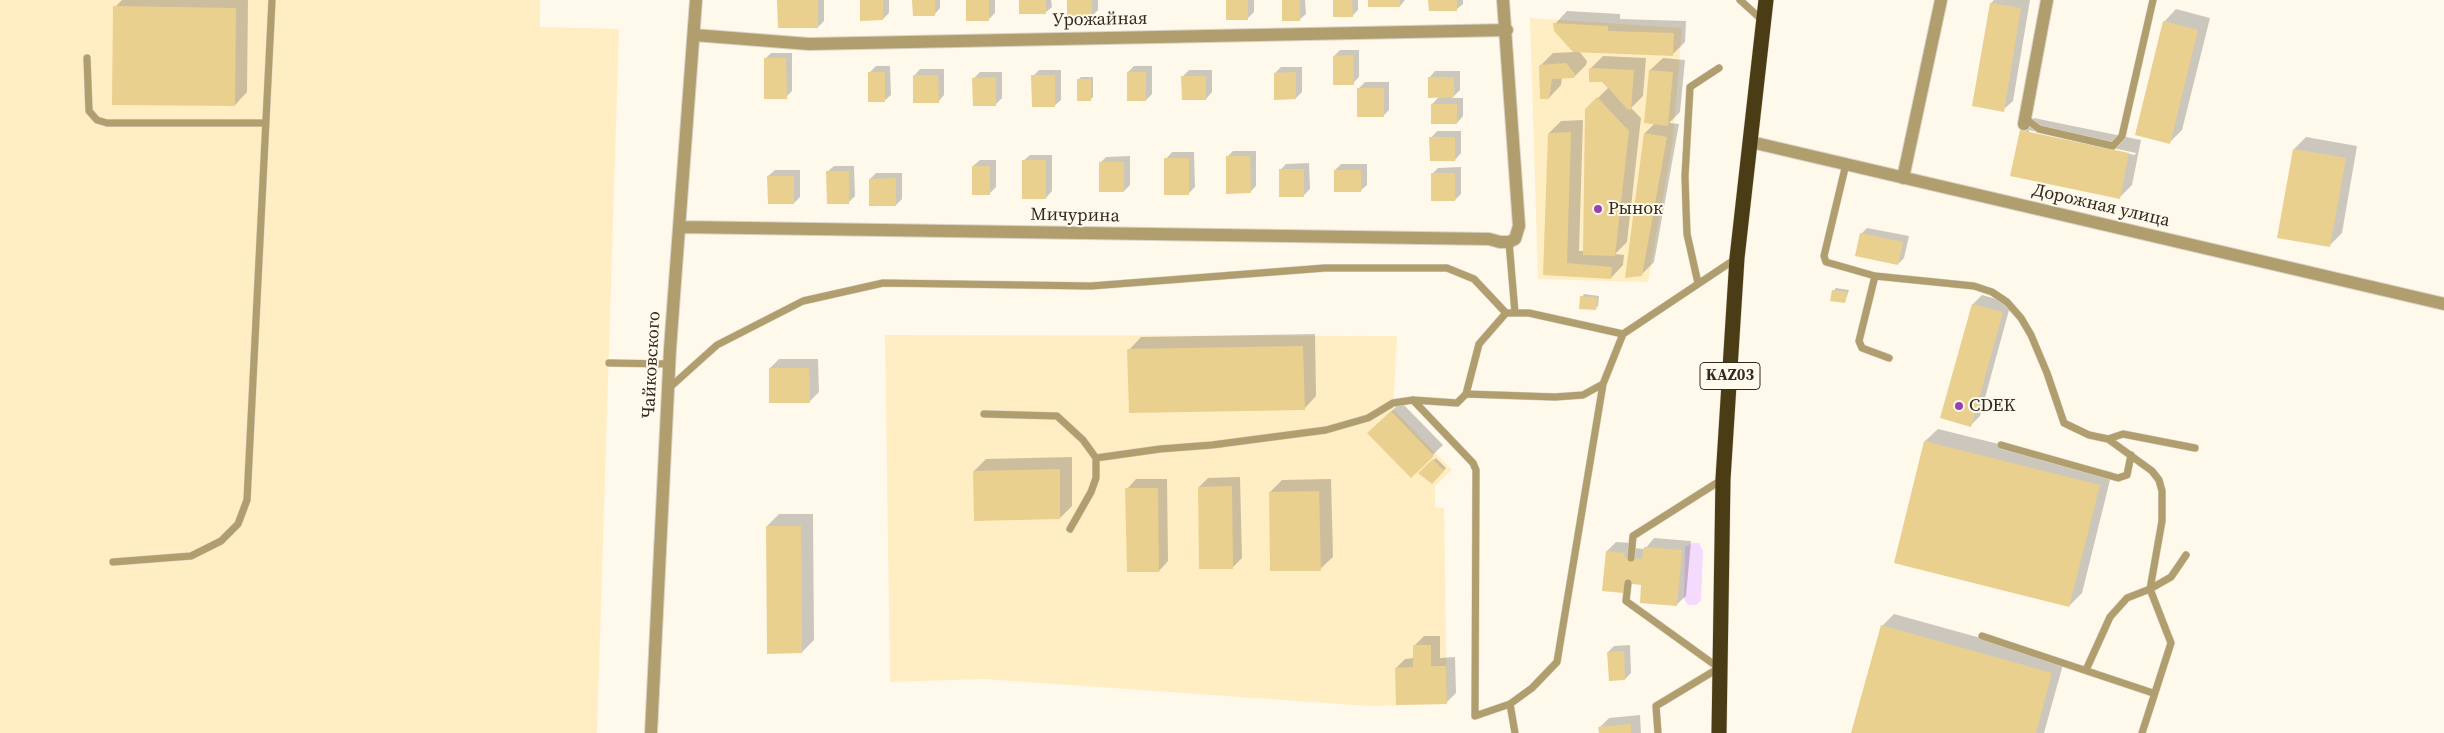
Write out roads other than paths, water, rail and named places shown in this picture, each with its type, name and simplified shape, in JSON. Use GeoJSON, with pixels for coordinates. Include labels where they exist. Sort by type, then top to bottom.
{"type":"FeatureCollection","features":[{"type":"Feature","properties":{"kind":"highway","name":"KАZ03"},"geometry":{"type":"LineString","coordinates":[[1719,733],[1723,479],[1738,258],[1766,0]]}},
{"type":"Feature","properties":{"kind":"street","name":"Чайковского"},"geometry":{"type":"LineString","coordinates":[[652,733],[669,364],[696,0]]}},
{"type":"Feature","properties":{"kind":"street"},"geometry":{"type":"LineString","coordinates":[[1504,0],[1519,226],[1515,239],[1509,242]]}},
{"type":"Feature","properties":{"kind":"street"},"geometry":{"type":"LineString","coordinates":[[1904,178],[1941,0]]}},
{"type":"Feature","properties":{"kind":"street"},"geometry":{"type":"LineString","coordinates":[[2025,121],[2046,0]]}},
{"type":"Feature","properties":{"kind":"street","name":"Урожайная"},"geometry":{"type":"LineString","coordinates":[[694,35],[809,44],[1506,30]]}},
{"type":"Feature","properties":{"kind":"street","name":"Дорожная улица"},"geometry":{"type":"LineString","coordinates":[[1751,142],[2444,304]]}},
{"type":"Feature","properties":{"kind":"street","name":"Мичурина"},"geometry":{"type":"LineString","coordinates":[[679,227],[1470,239],[1509,242]]}},
{"type":"Feature","properties":{"kind":"lane"},"geometry":{"type":"LineString","coordinates":[[113,562],[191,556],[221,541],[238,524],[247,500],[272,0]]}},
{"type":"Feature","properties":{"kind":"lane"},"geometry":{"type":"LineString","coordinates":[[1740,0],[1763,21]]}},
{"type":"Feature","properties":{"kind":"lane"},"geometry":{"type":"LineString","coordinates":[[2025,121],[2039,129],[2113,146],[2122,136],[2153,0]]}},
{"type":"Feature","properties":{"kind":"lane"},"geometry":{"type":"LineString","coordinates":[[87,58],[89,111],[96,120],[107,123],[266,123]]}},
{"type":"Feature","properties":{"kind":"lane"},"geometry":{"type":"LineString","coordinates":[[1698,283],[1687,234],[1685,176],[1690,87],[1718,68]]}},
{"type":"Feature","properties":{"kind":"lane"},"geometry":{"type":"LineString","coordinates":[[1846,164],[1825,259],[1831,265],[1875,276],[1974,286],[1992,292],[2007,302],[2021,318],[2031,335],[2047,373],[2059,415],[2064,423],[2089,434],[2108,439],[2152,471],[2159,480],[2162,491],[2162,521],[2150,589],[2171,643],[2142,733]]}},
{"type":"Feature","properties":{"kind":"lane"},"geometry":{"type":"LineString","coordinates":[[1509,242],[1515,313]]}},
{"type":"Feature","properties":{"kind":"lane"},"geometry":{"type":"LineString","coordinates":[[1413,400],[1473,463],[1476,470],[1475,716],[1510,704],[1532,688],[1557,662],[1603,384],[1623,334],[1738,258]]}},
{"type":"Feature","properties":{"kind":"lane"},"geometry":{"type":"LineString","coordinates":[[668,390],[717,345],[804,301],[883,284],[1091,286],[1326,268],[1447,268],[1474,279],[1506,312],[1529,314],[1623,334]]}},
{"type":"Feature","properties":{"kind":"lane"},"geometry":{"type":"LineString","coordinates":[[1875,276],[1860,341],[1862,348],[1890,358]]}},
{"type":"Feature","properties":{"kind":"lane"},"geometry":{"type":"LineString","coordinates":[[1096,458],[1326,430],[1368,418],[1393,404],[1413,400],[1457,403],[1466,394],[1479,344],[1506,312]]}},
{"type":"Feature","properties":{"kind":"lane"},"geometry":{"type":"LineString","coordinates":[[608,363],[669,364]]}},
{"type":"Feature","properties":{"kind":"lane"},"geometry":{"type":"LineString","coordinates":[[1466,394],[1555,397],[1584,395],[1603,384]]}},
{"type":"Feature","properties":{"kind":"lane"},"geometry":{"type":"LineString","coordinates":[[984,414],[1057,416],[1082,440],[1096,458],[1096,478],[1091,492],[1070,529]]}},
{"type":"Feature","properties":{"kind":"lane"},"geometry":{"type":"LineString","coordinates":[[2108,439],[2123,434],[2195,448]]}},
{"type":"Feature","properties":{"kind":"lane"},"geometry":{"type":"LineString","coordinates":[[2001,445],[2118,478],[2127,475],[2131,455]]}},
{"type":"Feature","properties":{"kind":"lane"},"geometry":{"type":"LineString","coordinates":[[1631,558],[1633,536],[1723,479]]}},
{"type":"Feature","properties":{"kind":"lane"},"geometry":{"type":"LineString","coordinates":[[2086,670],[2110,617],[2127,598],[2150,589],[2171,577],[2186,555]]}},
{"type":"Feature","properties":{"kind":"lane"},"geometry":{"type":"LineString","coordinates":[[1628,583],[1626,601],[1719,668],[1656,706],[1658,733]]}},
{"type":"Feature","properties":{"kind":"lane"},"geometry":{"type":"LineString","coordinates":[[1982,636],[2154,693]]}},
{"type":"Feature","properties":{"kind":"lane"},"geometry":{"type":"LineString","coordinates":[[1510,704],[1515,733]]}},
{"type":"Feature","properties":{"kind":"place","name":"Рынок"},"geometry":{"type":"Point","coordinates":[1598,209]}},
{"type":"Feature","properties":{"kind":"place","name":"CDEK"},"geometry":{"type":"Point","coordinates":[1959,406]}}]}
